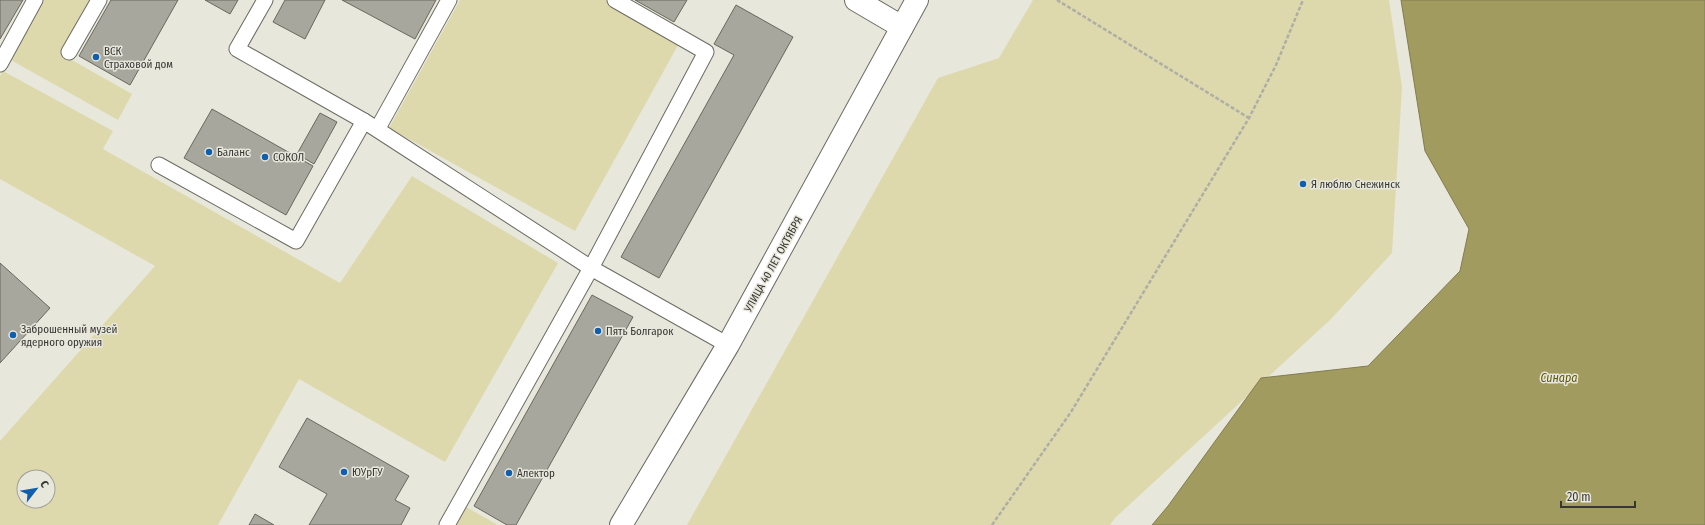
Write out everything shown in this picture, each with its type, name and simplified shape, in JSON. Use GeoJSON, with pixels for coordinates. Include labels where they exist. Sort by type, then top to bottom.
{"type":"FeatureCollection","features":[{"type":"Feature","properties":{"kind":"street"},"geometry":{"type":"LineString","coordinates":[[856,0],[902,27]]}},
{"type":"Feature","properties":{"kind":"street","name":"УЛИЦА 40 ЛЕТ ОКТЯБРЯ"},"geometry":{"type":"LineString","coordinates":[[622,525],[728,345],[917,0]]}},
{"type":"Feature","properties":{"kind":"lane"},"geometry":{"type":"LineString","coordinates":[[0,64],[35,0]]}},
{"type":"Feature","properties":{"kind":"lane"},"geometry":{"type":"LineString","coordinates":[[69,52],[99,0]]}},
{"type":"Feature","properties":{"kind":"lane"},"geometry":{"type":"LineString","coordinates":[[265,0],[237,49],[378,128],[591,268],[728,345]]}},
{"type":"Feature","properties":{"kind":"lane"},"geometry":{"type":"LineString","coordinates":[[378,128],[449,0]]}},
{"type":"Feature","properties":{"kind":"lane"},"geometry":{"type":"LineString","coordinates":[[446,525],[591,268],[706,52],[616,0]]}},
{"type":"Feature","properties":{"kind":"lane"},"geometry":{"type":"LineString","coordinates":[[159,164],[296,241],[364,121]]}},
{"type":"Feature","properties":{"kind":"path"},"geometry":{"type":"LineString","coordinates":[[1056,0],[1249,118]]}},
{"type":"Feature","properties":{"kind":"path"},"geometry":{"type":"LineString","coordinates":[[992,525],[1071,412],[1249,118],[1276,65],[1303,0]]}},
{"type":"Feature","properties":{"kind":"shaded area"},"geometry":{"type":"Polygon","coordinates":[[[42,0],[104,0],[70,59],[132,94],[118,120],[9,59],[42,0]]]}},
{"type":"Feature","properties":{"kind":"shaded area"},"geometry":{"type":"Polygon","coordinates":[[[460,0],[613,0],[682,38],[575,231],[389,128],[460,0]]]}},
{"type":"Feature","properties":{"kind":"shaded area"},"geometry":{"type":"Polygon","coordinates":[[[1033,0],[1389,0],[1402,87],[1392,253],[1331,319],[1115,518],[1110,525],[687,525],[938,78],[999,58],[1033,0]]]}},
{"type":"Feature","properties":{"kind":"shaded area"},"geometry":{"type":"Polygon","coordinates":[[[3,71],[113,131],[103,149],[340,283],[412,176],[558,263],[445,462],[299,379],[218,525],[0,525],[0,441],[155,266],[0,179],[0,76],[3,71]]]}},
{"type":"Feature","properties":{"kind":"shaded area"},"geometry":{"type":"Polygon","coordinates":[[[466,507],[498,525],[456,525],[466,507]]]}},
{"type":"Feature","properties":{"kind":"water","name":"Синара"},"geometry":{"type":"Polygon","coordinates":[[[1401,0],[1705,0],[1705,525],[1152,525],[1168,506],[1261,378],[1368,366],[1460,271],[1469,229],[1425,151],[1401,0]]]}},
{"type":"Feature","properties":{"kind":"building"},"geometry":{"type":"Polygon","coordinates":[[[0,0],[23,0],[0,39],[0,0]]]}},
{"type":"Feature","properties":{"kind":"building"},"geometry":{"type":"Polygon","coordinates":[[[111,0],[178,0],[130,85],[79,56],[111,0]]]}},
{"type":"Feature","properties":{"kind":"building"},"geometry":{"type":"Polygon","coordinates":[[[205,0],[238,0],[230,14],[205,0]]]}},
{"type":"Feature","properties":{"kind":"building"},"geometry":{"type":"Polygon","coordinates":[[[285,0],[325,0],[305,39],[273,22],[285,0]]]}},
{"type":"Feature","properties":{"kind":"building"},"geometry":{"type":"Polygon","coordinates":[[[342,0],[436,0],[415,39],[342,0]]]}},
{"type":"Feature","properties":{"kind":"building"},"geometry":{"type":"Polygon","coordinates":[[[635,0],[687,0],[674,22],[635,0]]]}},
{"type":"Feature","properties":{"kind":"building"},"geometry":{"type":"Polygon","coordinates":[[[736,5],[793,37],[659,278],[621,257],[734,55],[714,44],[736,5]]]}},
{"type":"Feature","properties":{"kind":"building"},"geometry":{"type":"Polygon","coordinates":[[[212,109],[313,166],[286,215],[184,158],[212,109]]]}},
{"type":"Feature","properties":{"kind":"building"},"geometry":{"type":"Polygon","coordinates":[[[320,113],[337,122],[314,164],[297,154],[320,113]]]}},
{"type":"Feature","properties":{"kind":"building","name":"Заброшенный музей ядерного оружия"},"geometry":{"type":"Polygon","coordinates":[[[0,263],[50,308],[0,363],[0,263]]]}},
{"type":"Feature","properties":{"kind":"building"},"geometry":{"type":"Polygon","coordinates":[[[592,295],[633,317],[516,525],[507,525],[474,506],[592,295]]]}},
{"type":"Feature","properties":{"kind":"building","name":"ЮУрГУ"},"geometry":{"type":"Polygon","coordinates":[[[307,418],[409,476],[395,500],[410,508],[401,525],[309,525],[327,494],[279,467],[307,418]]]}},
{"type":"Feature","properties":{"kind":"building"},"geometry":{"type":"Polygon","coordinates":[[[255,514],[274,525],[249,525],[255,514]]]}},
{"type":"Feature","properties":{"kind":"place","name":"ВСК Страховой дом"},"geometry":{"type":"Point","coordinates":[96,57]}},
{"type":"Feature","properties":{"kind":"place","name":"Баланс"},"geometry":{"type":"Point","coordinates":[209,152]}},
{"type":"Feature","properties":{"kind":"place","name":"СОКОЛ"},"geometry":{"type":"Point","coordinates":[265,157]}},
{"type":"Feature","properties":{"kind":"place","name":"Я люблю Снежинск"},"geometry":{"type":"Point","coordinates":[1303,184]}},
{"type":"Feature","properties":{"kind":"place","name":"Пять Болгарок"},"geometry":{"type":"Point","coordinates":[598,331]}},
{"type":"Feature","properties":{"kind":"place","name":"Заброшенный музей ядерного оружия"},"geometry":{"type":"Point","coordinates":[13,335]}},
{"type":"Feature","properties":{"kind":"place","name":"ЮУрГУ"},"geometry":{"type":"Point","coordinates":[344,472]}},
{"type":"Feature","properties":{"kind":"place","name":"Алектор"},"geometry":{"type":"Point","coordinates":[509,473]}}]}
